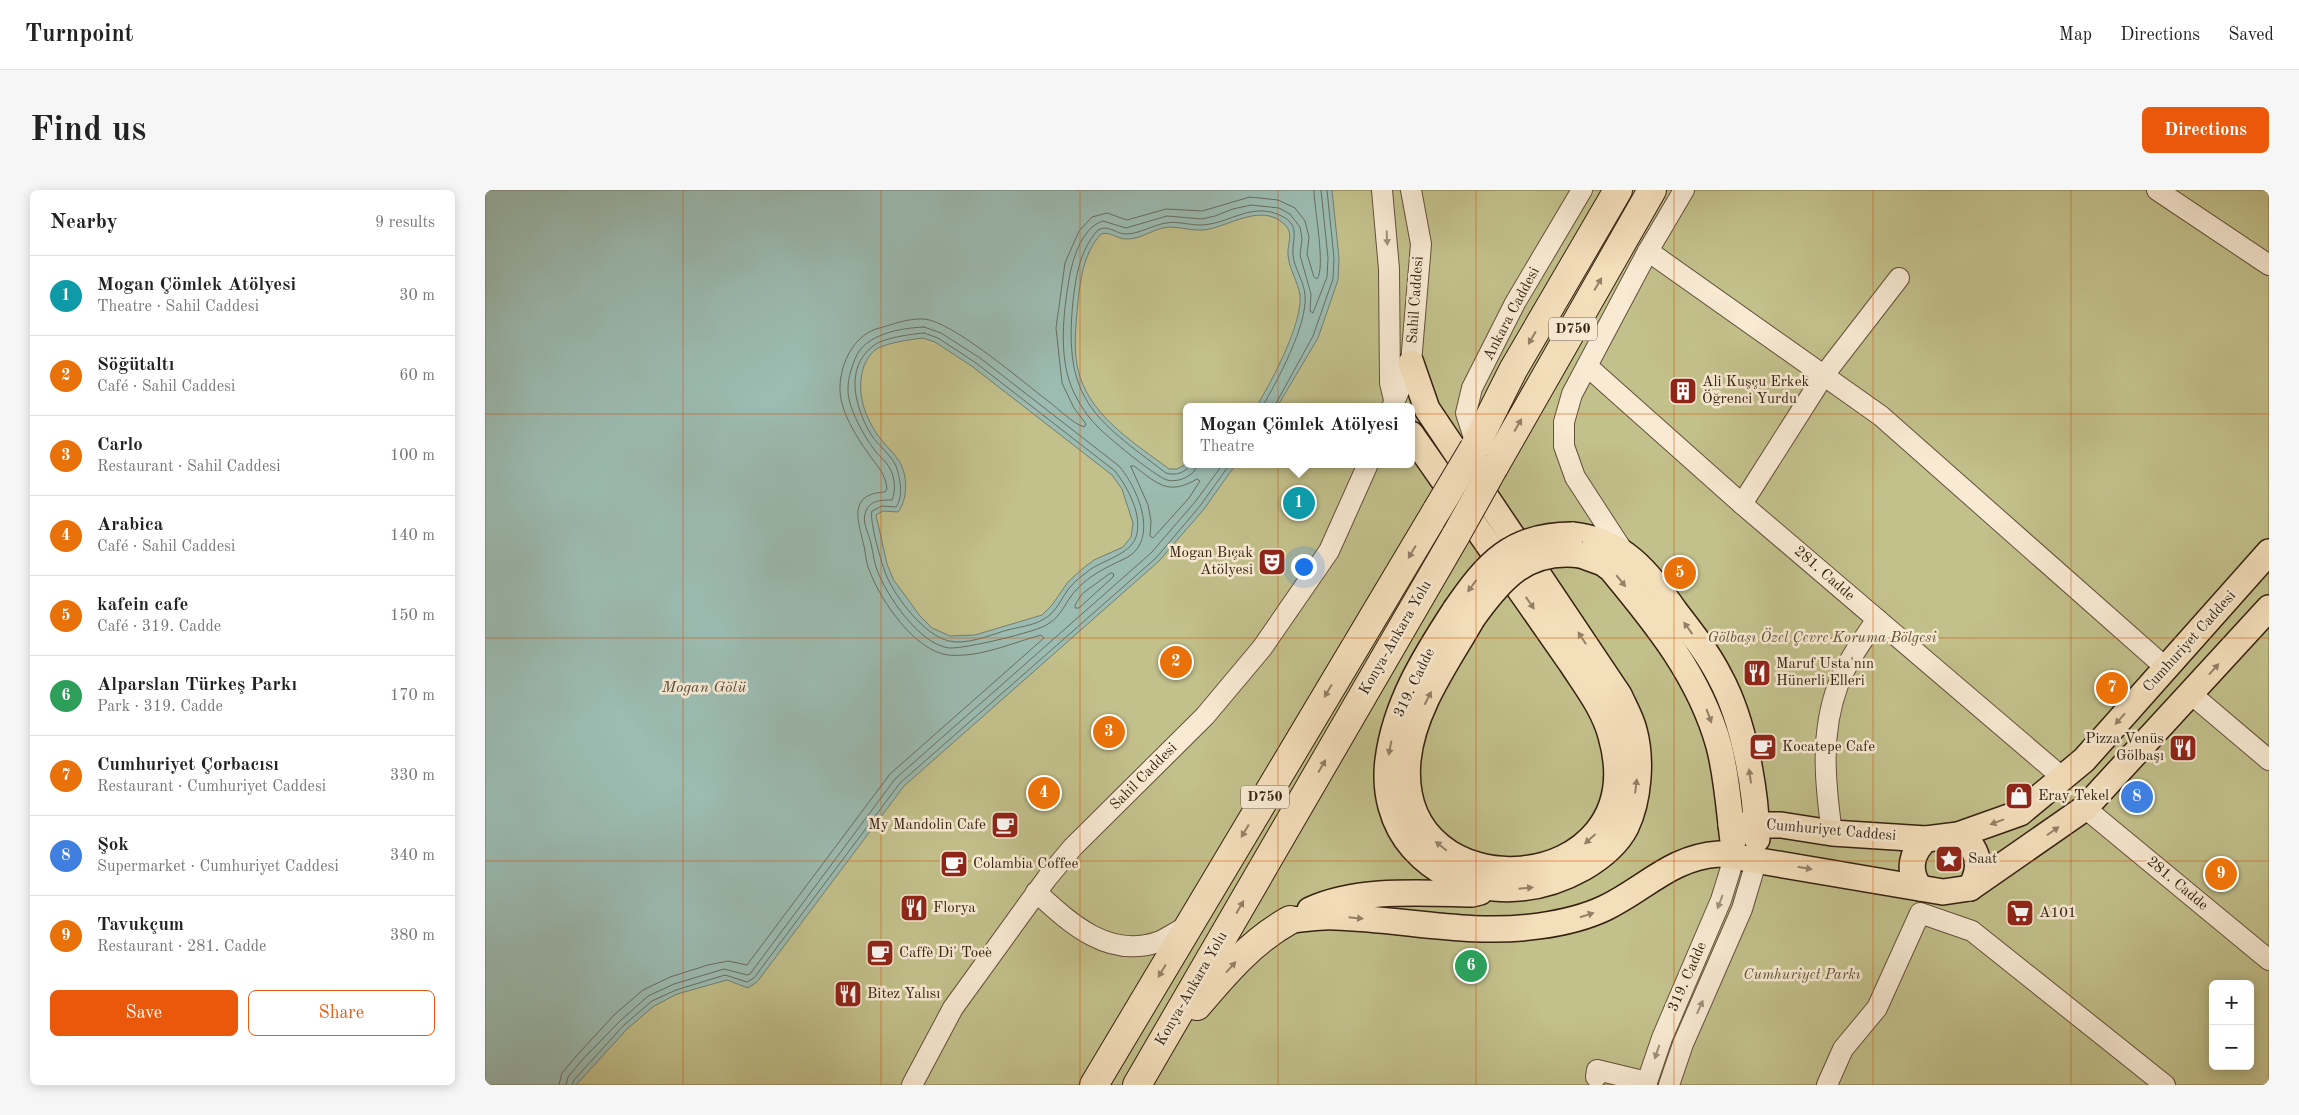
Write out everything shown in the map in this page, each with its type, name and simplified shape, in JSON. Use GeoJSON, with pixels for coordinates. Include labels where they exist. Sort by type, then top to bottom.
{"type":"FeatureCollection","features":[{"type":"Feature","properties":{"kind":"highway","name":"D750"},"geometry":{"type":"LineString","coordinates":[[1094,1085],[1475,446],[1513,370],[1618,190]]}},
{"type":"Feature","properties":{"kind":"highway","name":"Konya-Ankara Yolu"},"geometry":{"type":"LineString","coordinates":[[1137,1085],[1456,535],[1652,190]]}},
{"type":"Feature","properties":{"kind":"highway"},"geometry":{"type":"LineString","coordinates":[[1153,1056],[1242,955],[1269,931],[1290,920]]}},
{"type":"Feature","properties":{"kind":"main road","name":"319. Cadde"},"geometry":{"type":"LineString","coordinates":[[1411,363],[1427,409],[1619,695],[1634,731],[1637,755],[1636,792],[1625,827],[1606,852],[1574,873],[1556,881],[1536,887],[1492,889],[1474,886],[1453,878],[1428,862],[1405,839],[1395,820],[1389,802],[1387,763],[1396,722],[1417,672],[1464,615]]}},
{"type":"Feature","properties":{"kind":"main road","name":"319. Cadde"},"geometry":{"type":"LineString","coordinates":[[1415,440],[1581,678],[1595,699],[1611,734],[1615,751],[1616,782],[1609,814],[1590,840],[1563,858],[1547,865],[1518,871],[1493,869],[1446,851],[1423,828],[1409,797],[1408,759],[1417,723],[1483,571],[1507,550],[1539,538],[1577,545],[1601,540],[1623,551],[1650,578],[1698,642],[1721,678],[1738,721],[1746,752],[1757,824],[1746,857]]}},
{"type":"Feature","properties":{"kind":"main road","name":"319. Cadde"},"geometry":{"type":"LineString","coordinates":[[1577,545],[1611,569],[1675,651],[1694,682],[1710,718],[1719,748],[1731,825],[1746,857]]}},
{"type":"Feature","properties":{"kind":"main road","name":"Cumhuriyet Caddesi"},"geometry":{"type":"LineString","coordinates":[[1731,825],[1781,825],[1832,833],[1925,839],[1958,835],[2020,813],[2084,760],[2269,552]]}},
{"type":"Feature","properties":{"kind":"main road"},"geometry":{"type":"LineString","coordinates":[[1958,890],[2085,808],[2269,608]]}},
{"type":"Feature","properties":{"kind":"main road"},"geometry":{"type":"LineString","coordinates":[[1290,920],[1334,916],[1428,926],[1487,929],[1538,926],[1588,915],[1605,908],[1661,872],[1706,855],[1746,857],[1920,888],[1958,890],[1975,880],[1979,863],[1976,852],[1971,844],[1958,835]]}},
{"type":"Feature","properties":{"kind":"main road"},"geometry":{"type":"LineString","coordinates":[[1920,888],[1913,876],[1912,866],[1915,852],[1925,839]]}},
{"type":"Feature","properties":{"kind":"main road"},"geometry":{"type":"LineString","coordinates":[[1290,920],[1331,902],[1357,896],[1472,894],[1492,889]]}},
{"type":"Feature","properties":{"kind":"street"},"geometry":{"type":"LineString","coordinates":[[1382,190],[1389,269],[1390,384],[1394,403]]}},
{"type":"Feature","properties":{"kind":"street","name":"Sahil Caddesi"},"geometry":{"type":"LineString","coordinates":[[1395,403],[1411,363],[1421,244],[1411,190]]}},
{"type":"Feature","properties":{"kind":"street","name":"Ankara Caddesi"},"geometry":{"type":"LineString","coordinates":[[1475,446],[1466,413],[1472,388],[1515,303],[1583,190]]}},
{"type":"Feature","properties":{"kind":"street"},"geometry":{"type":"LineString","coordinates":[[1587,366],[1648,251],[1684,190]]}},
{"type":"Feature","properties":{"kind":"street"},"geometry":{"type":"LineString","coordinates":[[2157,190],[2269,265]]}},
{"type":"Feature","properties":{"kind":"street"},"geometry":{"type":"LineString","coordinates":[[1648,251],[1881,416],[2166,668]]}},
{"type":"Feature","properties":{"kind":"street"},"geometry":{"type":"LineString","coordinates":[[1742,504],[1824,375],[1899,278]]}},
{"type":"Feature","properties":{"kind":"street","name":"281. Cadde"},"geometry":{"type":"LineString","coordinates":[[1587,366],[1742,504],[2063,778]]}},
{"type":"Feature","properties":{"kind":"street","name":"319. Cadde"},"geometry":{"type":"LineString","coordinates":[[1587,366],[1572,394],[1564,422],[1564,446],[1575,477],[1623,551]]}},
{"type":"Feature","properties":{"kind":"street","name":"Sahil Caddesi"},"geometry":{"type":"LineString","coordinates":[[912,1085],[953,1008],[1037,892],[1073,847],[1205,716],[1257,656],[1329,551],[1366,468]]}},
{"type":"Feature","properties":{"kind":"street"},"geometry":{"type":"LineString","coordinates":[[1832,833],[1827,790],[1826,730],[1838,684],[1848,664],[1877,619]]}},
{"type":"Feature","properties":{"kind":"street"},"geometry":{"type":"LineString","coordinates":[[2191,694],[2269,760]]}},
{"type":"Feature","properties":{"kind":"street","name":"281. Cadde"},"geometry":{"type":"LineString","coordinates":[[2085,808],[2269,960]]}},
{"type":"Feature","properties":{"kind":"street","name":"319. Cadde"},"geometry":{"type":"LineString","coordinates":[[1646,1084],[1662,1038],[1721,900],[1746,857]]}},
{"type":"Feature","properties":{"kind":"street","name":"319. Cadde"},"geometry":{"type":"LineString","coordinates":[[1669,1085],[1683,1044],[1742,909],[1746,857]]}},
{"type":"Feature","properties":{"kind":"street"},"geometry":{"type":"LineString","coordinates":[[1946,922],[1958,890]]}},
{"type":"Feature","properties":{"kind":"street"},"geometry":{"type":"LineString","coordinates":[[1037,892],[1065,918],[1092,938],[1129,946],[1158,942],[1189,925]]}},
{"type":"Feature","properties":{"kind":"street"},"geometry":{"type":"LineString","coordinates":[[1827,1085],[1843,1049],[1877,1008],[1921,913],[1972,931],[2165,1085]]}},
{"type":"Feature","properties":{"kind":"street"},"geometry":{"type":"LineString","coordinates":[[1596,1077],[1597,1070],[1646,1084]]}},
{"type":"Feature","properties":{"kind":"green space","name":"Gölbaşı Özel Çevre Koruma Bölgesi"},"geometry":{"type":"Polygon","coordinates":[[[485,190],[2269,190],[2269,1085],[485,1085],[485,190]]]}},
{"type":"Feature","properties":{"kind":"water","name":"Mogan Gölü"},"geometry":{"type":"Polygon","coordinates":[[[485,190],[1332,190],[1339,258],[1338,280],[1318,338],[1279,403],[1258,403],[1285,352],[1297,321],[1300,307],[1299,290],[1288,255],[1290,234],[1283,223],[1274,217],[1264,215],[1244,218],[1204,230],[1164,228],[1132,239],[1123,239],[1104,233],[1095,241],[1084,265],[1080,283],[1075,339],[1076,359],[1086,392],[1095,406],[1117,429],[1169,469],[1177,469],[1183,466],[1183,468],[1233,468],[1204,509],[1159,561],[904,786],[757,982],[748,988],[727,980],[677,994],[654,1006],[627,1029],[576,1085],[485,1085],[485,190]],[[923,338],[878,348],[868,358],[864,366],[861,384],[862,401],[868,418],[882,441],[899,461],[904,473],[906,487],[904,501],[898,512],[883,511],[876,515],[887,564],[893,579],[920,616],[932,628],[950,636],[975,635],[1042,615],[1052,605],[1068,582],[1082,569],[1094,560],[1123,547],[1131,537],[1133,523],[1122,489],[1112,475],[973,367],[935,342],[923,338]]]}},
{"type":"Feature","properties":{"kind":"place","name":"Ali Kuşçu Erkek Öğrenci Yurdu"},"geometry":{"type":"Point","coordinates":[1683,391]}},
{"type":"Feature","properties":{"kind":"place","name":"Mogan Çömlek Atölyesi"},"geometry":{"type":"Point","coordinates":[1299,503]}},
{"type":"Feature","properties":{"kind":"place","name":"Mogan Bıçak Atölyesi"},"geometry":{"type":"Point","coordinates":[1272,562]}},
{"type":"Feature","properties":{"kind":"place","name":"kafein cafe"},"geometry":{"type":"Point","coordinates":[1680,573]}},
{"type":"Feature","properties":{"kind":"place","name":"Söğütaltı"},"geometry":{"type":"Point","coordinates":[1176,662]}},
{"type":"Feature","properties":{"kind":"place","name":"Maruf Usta'nın Hünerli Elleri"},"geometry":{"type":"Point","coordinates":[1757,673]}},
{"type":"Feature","properties":{"kind":"place","name":"Cumhuriyet Çorbacısı"},"geometry":{"type":"Point","coordinates":[2112,688]}},
{"type":"Feature","properties":{"kind":"place","name":"Carlo"},"geometry":{"type":"Point","coordinates":[1109,732]}},
{"type":"Feature","properties":{"kind":"place","name":"Kocatepe Cafe"},"geometry":{"type":"Point","coordinates":[1763,747]}},
{"type":"Feature","properties":{"kind":"place","name":"Pizza Venüs Gölbaşı"},"geometry":{"type":"Point","coordinates":[2183,748]}},
{"type":"Feature","properties":{"kind":"place","name":"Arabica"},"geometry":{"type":"Point","coordinates":[1044,793]}},
{"type":"Feature","properties":{"kind":"place","name":"Eray Tekel"},"geometry":{"type":"Point","coordinates":[2019,796]}},
{"type":"Feature","properties":{"kind":"place","name":"Şok"},"geometry":{"type":"Point","coordinates":[2137,797]}},
{"type":"Feature","properties":{"kind":"place","name":"My Mandolin Cafe"},"geometry":{"type":"Point","coordinates":[1005,825]}},
{"type":"Feature","properties":{"kind":"place","name":"Saat"},"geometry":{"type":"Point","coordinates":[1949,859]}},
{"type":"Feature","properties":{"kind":"place","name":"Colambia Coffee"},"geometry":{"type":"Point","coordinates":[954,864]}},
{"type":"Feature","properties":{"kind":"place","name":"Tavukçum"},"geometry":{"type":"Point","coordinates":[2221,874]}},
{"type":"Feature","properties":{"kind":"place","name":"Florya"},"geometry":{"type":"Point","coordinates":[914,908]}},
{"type":"Feature","properties":{"kind":"place","name":"A101"},"geometry":{"type":"Point","coordinates":[2020,913]}},
{"type":"Feature","properties":{"kind":"place","name":"Caffè Di' Toeè"},"geometry":{"type":"Point","coordinates":[880,953]}},
{"type":"Feature","properties":{"kind":"place","name":"Alparslan Türkeş Parkı"},"geometry":{"type":"Point","coordinates":[1471,966]}},
{"type":"Feature","properties":{"kind":"place","name":"Bitez Yalısı"},"geometry":{"type":"Point","coordinates":[848,994]}},
{"type":"Feature","properties":{"kind":"park label","name":"Cumhuriyet Parkı"},"geometry":{"type":"Point","coordinates":[1802,975]}}]}
